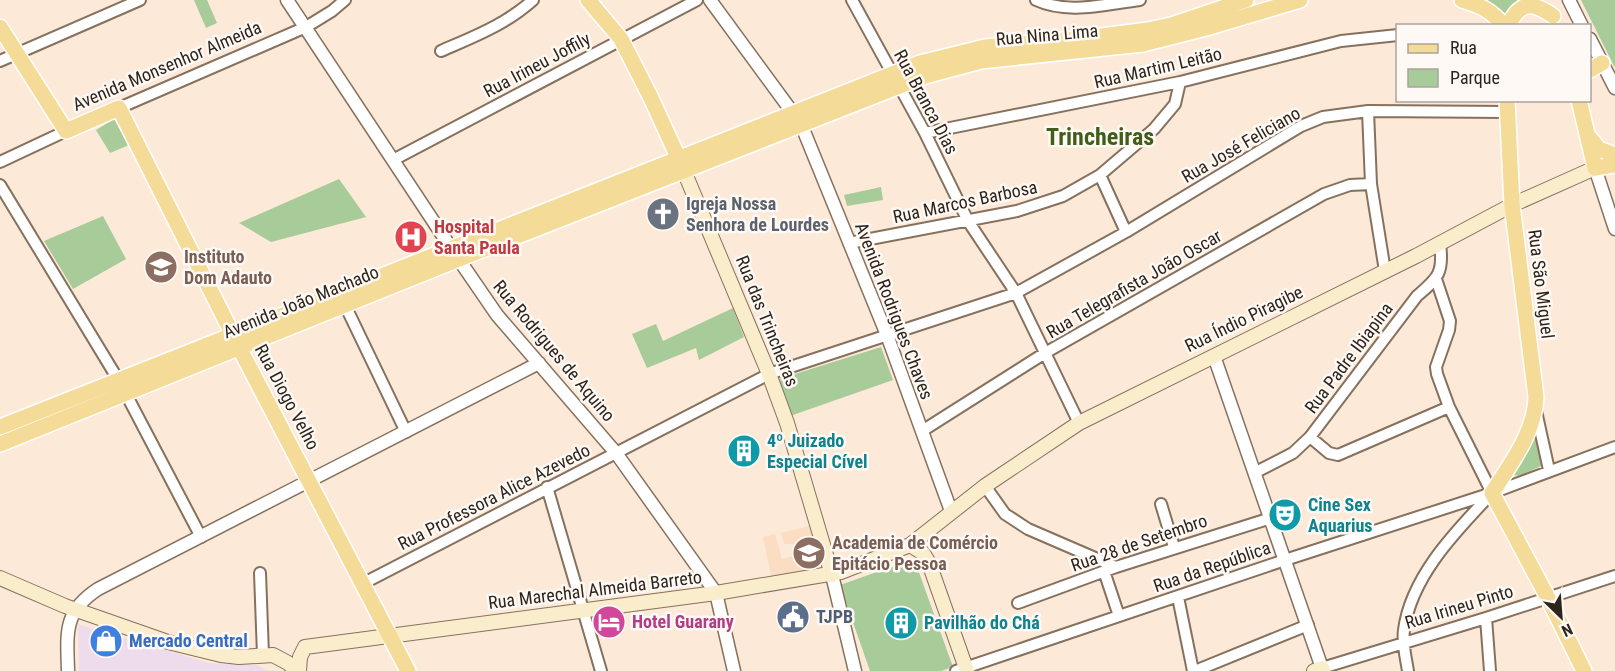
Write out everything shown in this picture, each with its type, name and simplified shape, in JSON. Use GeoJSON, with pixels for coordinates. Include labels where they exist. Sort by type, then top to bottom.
{"type":"FeatureCollection","features":[{"type":"Feature","properties":{"kind":"main road","name":"Rua das Trincheiras"},"geometry":{"type":"LineString","coordinates":[[588,0],[621,39],[681,164],[769,374],[796,453],[832,575]]}},
{"type":"Feature","properties":{"kind":"main road","name":"Rua Nina Lima"},"geometry":{"type":"LineString","coordinates":[[895,79],[920,63],[985,47],[1148,30],[1171,25],[1246,0]]}},
{"type":"Feature","properties":{"kind":"main road","name":"Rua Nina Lima"},"geometry":{"type":"LineString","coordinates":[[681,164],[895,79],[981,61],[1143,44],[1300,0]]}},
{"type":"Feature","properties":{"kind":"main road"},"geometry":{"type":"LineString","coordinates":[[1462,0],[1491,12],[1504,24]]}},
{"type":"Feature","properties":{"kind":"main road"},"geometry":{"type":"LineString","coordinates":[[1547,0],[1555,21]]}},
{"type":"Feature","properties":{"kind":"main road"},"geometry":{"type":"LineString","coordinates":[[1507,24],[1518,9],[1527,5],[1543,9],[1555,21]]}},
{"type":"Feature","properties":{"kind":"main road"},"geometry":{"type":"LineString","coordinates":[[0,27],[66,131]]}},
{"type":"Feature","properties":{"kind":"main road"},"geometry":{"type":"LineString","coordinates":[[1580,102],[1595,168]]}},
{"type":"Feature","properties":{"kind":"main road","name":"Rua São Miguel"},"geometry":{"type":"LineString","coordinates":[[1507,106],[1512,205],[1536,411]]}},
{"type":"Feature","properties":{"kind":"main road","name":"Avenida Monsenhor Almeida"},"geometry":{"type":"LineString","coordinates":[[66,131],[119,108]]}},
{"type":"Feature","properties":{"kind":"main road","name":"Rua Diogo Velho"},"geometry":{"type":"LineString","coordinates":[[119,108],[236,342],[408,671]]}},
{"type":"Feature","properties":{"kind":"main road"},"geometry":{"type":"LineString","coordinates":[[1589,137],[1599,149],[1615,155]]}},
{"type":"Feature","properties":{"kind":"main road","name":"Avenida João Machado"},"geometry":{"type":"LineString","coordinates":[[236,342],[345,305],[563,206],[681,164]]}},
{"type":"Feature","properties":{"kind":"main road","name":"Rua Índio Piragibe"},"geometry":{"type":"LineString","coordinates":[[910,545],[985,486],[1079,423],[1440,244],[1512,205],[1595,168],[1615,165]]}},
{"type":"Feature","properties":{"kind":"main road","name":"Avenida João Machado"},"geometry":{"type":"LineString","coordinates":[[0,444],[123,387],[455,254]]}},
{"type":"Feature","properties":{"kind":"main road","name":"Avenida João Machado"},"geometry":{"type":"LineString","coordinates":[[0,428],[123,387]]}},
{"type":"Feature","properties":{"kind":"main road"},"geometry":{"type":"LineString","coordinates":[[1536,411],[1529,431],[1492,492],[1584,671]]}},
{"type":"Feature","properties":{"kind":"main road"},"geometry":{"type":"LineString","coordinates":[[910,545],[927,558],[963,670]]}},
{"type":"Feature","properties":{"kind":"main road","name":"Rua Marechal Almeida Barreto"},"geometry":{"type":"LineString","coordinates":[[298,671],[300,657],[305,647],[716,593],[832,575],[910,545]]}},
{"type":"Feature","properties":{"kind":"main road","name":"Rua Marechal Almeida Barreto"},"geometry":{"type":"LineString","coordinates":[[0,578],[75,610],[168,642],[239,657],[273,655],[298,671]]}},
{"type":"Feature","properties":{"kind":"street"},"geometry":{"type":"LineString","coordinates":[[0,61],[140,0]]}},
{"type":"Feature","properties":{"kind":"street","name":"Rua Rodrigues de Aquino"},"geometry":{"type":"LineString","coordinates":[[287,0],[497,315],[616,453],[716,593],[734,671]]}},
{"type":"Feature","properties":{"kind":"street","name":"Avenida Monsenhor Almeida"},"geometry":{"type":"LineString","coordinates":[[119,108],[306,27],[345,0]]}},
{"type":"Feature","properties":{"kind":"street"},"geometry":{"type":"LineString","coordinates":[[441,51],[510,19],[533,0]]}},
{"type":"Feature","properties":{"kind":"street","name":"Rua Irineu Joffily"},"geometry":{"type":"LineString","coordinates":[[393,160],[697,0]]}},
{"type":"Feature","properties":{"kind":"street","name":"Avenida Rodrigues Chaves"},"geometry":{"type":"LineString","coordinates":[[710,0],[798,118],[886,335],[951,511]]}},
{"type":"Feature","properties":{"kind":"street","name":"Rua Branca Dias"},"geometry":{"type":"LineString","coordinates":[[852,0],[925,133],[968,221],[1016,293],[1079,423]]}},
{"type":"Feature","properties":{"kind":"street"},"geometry":{"type":"LineString","coordinates":[[1036,0],[1059,8],[1140,0]]}},
{"type":"Feature","properties":{"kind":"street"},"geometry":{"type":"LineString","coordinates":[[1569,0],[1581,24]]}},
{"type":"Feature","properties":{"kind":"street","name":"Rua Martim Leitão"},"geometry":{"type":"LineString","coordinates":[[925,133],[1180,82],[1341,41],[1396,35]]}},
{"type":"Feature","properties":{"kind":"street"},"geometry":{"type":"LineString","coordinates":[[1591,44],[1596,66],[1615,88]]}},
{"type":"Feature","properties":{"kind":"street","name":"Rua Marcos Barbosa"},"geometry":{"type":"LineString","coordinates":[[849,243],[968,221],[1042,204],[1063,196],[1100,175],[1154,129],[1167,115],[1178,97],[1180,82]]}},
{"type":"Feature","properties":{"kind":"street","name":"Rua José Feliciano"},"geometry":{"type":"LineString","coordinates":[[886,335],[1016,293],[1126,232],[1301,126],[1323,117],[1368,111],[1507,106]]}},
{"type":"Feature","properties":{"kind":"street"},"geometry":{"type":"LineString","coordinates":[[1368,111],[1371,184],[1385,271]]}},
{"type":"Feature","properties":{"kind":"street","name":"Avenida Monsenhor Almeida"},"geometry":{"type":"LineString","coordinates":[[0,162],[66,131]]}},
{"type":"Feature","properties":{"kind":"street"},"geometry":{"type":"LineString","coordinates":[[1595,168],[1615,229]]}},
{"type":"Feature","properties":{"kind":"street"},"geometry":{"type":"LineString","coordinates":[[1100,175],[1126,232]]}},
{"type":"Feature","properties":{"kind":"street","name":"Rua Telegrafista João Oscar"},"geometry":{"type":"LineString","coordinates":[[922,432],[1045,353],[1324,194],[1350,185],[1371,184]]}},
{"type":"Feature","properties":{"kind":"street"},"geometry":{"type":"LineString","coordinates":[[0,185],[123,387],[201,537]]}},
{"type":"Feature","properties":{"kind":"street"},"geometry":{"type":"LineString","coordinates":[[1408,671],[1403,642],[1405,622],[1410,607],[1426,574],[1452,537],[1492,492],[1479,471],[1449,407],[1437,374],[1436,367],[1450,321],[1436,279],[1441,267],[1440,244]]}},
{"type":"Feature","properties":{"kind":"street","name":"Rua Padre Ibiapina"},"geometry":{"type":"LineString","coordinates":[[1256,472],[1293,453],[1310,437],[1417,296],[1436,279]]}},
{"type":"Feature","properties":{"kind":"street"},"geometry":{"type":"LineString","coordinates":[[345,305],[406,432]]}},
{"type":"Feature","properties":{"kind":"street","name":"Rua Professora Alice Azevedo"},"geometry":{"type":"LineString","coordinates":[[362,584],[769,374],[886,335]]}},
{"type":"Feature","properties":{"kind":"street"},"geometry":{"type":"LineString","coordinates":[[1214,356],[1308,625],[1320,670]]}},
{"type":"Feature","properties":{"kind":"street"},"geometry":{"type":"LineString","coordinates":[[68,671],[70,620],[81,602],[98,589],[539,363]]}},
{"type":"Feature","properties":{"kind":"street"},"geometry":{"type":"LineString","coordinates":[[1310,437],[1329,453],[1338,455],[1449,407]]}},
{"type":"Feature","properties":{"kind":"street","name":"Rua São Miguel"},"geometry":{"type":"LineString","coordinates":[[1536,411],[1549,470]]}},
{"type":"Feature","properties":{"kind":"street","name":"Rua da República"},"geometry":{"type":"LineString","coordinates":[[963,670],[1492,492],[1615,447]]}},
{"type":"Feature","properties":{"kind":"street"},"geometry":{"type":"LineString","coordinates":[[985,486],[1005,513],[1028,529],[1116,567]]}},
{"type":"Feature","properties":{"kind":"street"},"geometry":{"type":"LineString","coordinates":[[548,487],[601,671]]}},
{"type":"Feature","properties":{"kind":"street"},"geometry":{"type":"LineString","coordinates":[[1161,504],[1174,547]]}},
{"type":"Feature","properties":{"kind":"street","name":"Rua 28 de Setembro"},"geometry":{"type":"LineString","coordinates":[[1018,603],[1174,547],[1271,518]]}},
{"type":"Feature","properties":{"kind":"street"},"geometry":{"type":"LineString","coordinates":[[1104,571],[1119,616]]}},
{"type":"Feature","properties":{"kind":"street"},"geometry":{"type":"LineString","coordinates":[[260,573],[263,655]]}},
{"type":"Feature","properties":{"kind":"street"},"geometry":{"type":"LineString","coordinates":[[832,575],[855,671]]}},
{"type":"Feature","properties":{"kind":"street","name":"Rua Irineu Pinto"},"geometry":{"type":"LineString","coordinates":[[1320,670],[1615,576]]}},
{"type":"Feature","properties":{"kind":"street"},"geometry":{"type":"LineString","coordinates":[[1178,597],[1194,671],[1308,625]]}},
{"type":"Feature","properties":{"kind":"street"},"geometry":{"type":"LineString","coordinates":[[1486,618],[1490,671]]}},
{"type":"Feature","properties":{"kind":"shaded area","name":"Academia de Comércio Epitácio Pessoa"},"geometry":{"type":"Polygon","coordinates":[[[809,526],[819,559],[811,563],[812,572],[772,580],[763,537],[775,534],[782,559],[798,555],[803,551],[801,544],[784,544],[781,533],[809,526]]]}},
{"type":"Feature","properties":{"kind":"shaded area","name":"Mercado Central"},"geometry":{"type":"Polygon","coordinates":[[[78,624],[209,663],[257,665],[268,671],[79,671],[78,624]]]}},
{"type":"Feature","properties":{"kind":"green space"},"geometry":{"type":"Polygon","coordinates":[[[194,0],[207,0],[217,23],[206,28],[194,0]]]}},
{"type":"Feature","properties":{"kind":"green space"},"geometry":{"type":"Polygon","coordinates":[[[1475,0],[1540,0],[1544,4],[1505,19],[1475,0]]]}},
{"type":"Feature","properties":{"kind":"green space"},"geometry":{"type":"Polygon","coordinates":[[[1581,0],[1615,0],[1615,67],[1613,64],[1581,0]]]}},
{"type":"Feature","properties":{"kind":"green space"},"geometry":{"type":"Polygon","coordinates":[[[114,119],[129,145],[110,153],[96,130],[114,119]]]}},
{"type":"Feature","properties":{"kind":"green space"},"geometry":{"type":"Polygon","coordinates":[[[339,179],[366,217],[271,242],[239,223],[339,179]]]}},
{"type":"Feature","properties":{"kind":"green space"},"geometry":{"type":"Polygon","coordinates":[[[881,187],[883,200],[847,206],[844,195],[881,187]]]}},
{"type":"Feature","properties":{"kind":"green space"},"geometry":{"type":"Polygon","coordinates":[[[103,216],[126,259],[73,289],[44,241],[103,216]]]}},
{"type":"Feature","properties":{"kind":"green space"},"geometry":{"type":"Polygon","coordinates":[[[733,308],[744,337],[699,360],[696,348],[647,368],[632,334],[656,324],[663,341],[733,308]]]}},
{"type":"Feature","properties":{"kind":"green space"},"geometry":{"type":"Polygon","coordinates":[[[881,347],[893,380],[790,416],[779,379],[881,347]]]}},
{"type":"Feature","properties":{"kind":"green space"},"geometry":{"type":"Polygon","coordinates":[[[1538,431],[1545,464],[1520,476],[1513,475],[1512,472],[1533,434],[1538,431]]]}},
{"type":"Feature","properties":{"kind":"green space"},"geometry":{"type":"Polygon","coordinates":[[[908,561],[917,567],[953,667],[941,671],[870,671],[840,585],[908,561]]]}},
{"type":"Feature","properties":{"kind":"place","name":"Igreja Nossa Senhora de Lourdes"},"geometry":{"type":"Point","coordinates":[663,214]}},
{"type":"Feature","properties":{"kind":"place","name":"Hospital Santa Paula"},"geometry":{"type":"Point","coordinates":[411,237]}},
{"type":"Feature","properties":{"kind":"place","name":"Instituto Dom Adauto"},"geometry":{"type":"Point","coordinates":[161,267]}},
{"type":"Feature","properties":{"kind":"place","name":"4º Juizado Especial Cível"},"geometry":{"type":"Point","coordinates":[744,451]}},
{"type":"Feature","properties":{"kind":"place","name":"Cine Sex Aquarius"},"geometry":{"type":"Point","coordinates":[1285,515]}},
{"type":"Feature","properties":{"kind":"place","name":"Academia de Comércio Epitácio Pessoa"},"geometry":{"type":"Point","coordinates":[809,553]}},
{"type":"Feature","properties":{"kind":"place","name":"TJPB"},"geometry":{"type":"Point","coordinates":[793,617]}},
{"type":"Feature","properties":{"kind":"place","name":"Hotel Guarany"},"geometry":{"type":"Point","coordinates":[609,622]}},
{"type":"Feature","properties":{"kind":"place","name":"Pavilhão do Chá"},"geometry":{"type":"Point","coordinates":[901,623]}},
{"type":"Feature","properties":{"kind":"place","name":"Mercado Central"},"geometry":{"type":"Point","coordinates":[106,641]}},
{"type":"Feature","properties":{"kind":"district","name":"Trincheiras"},"geometry":{"type":"Point","coordinates":[1100,137]}}]}
